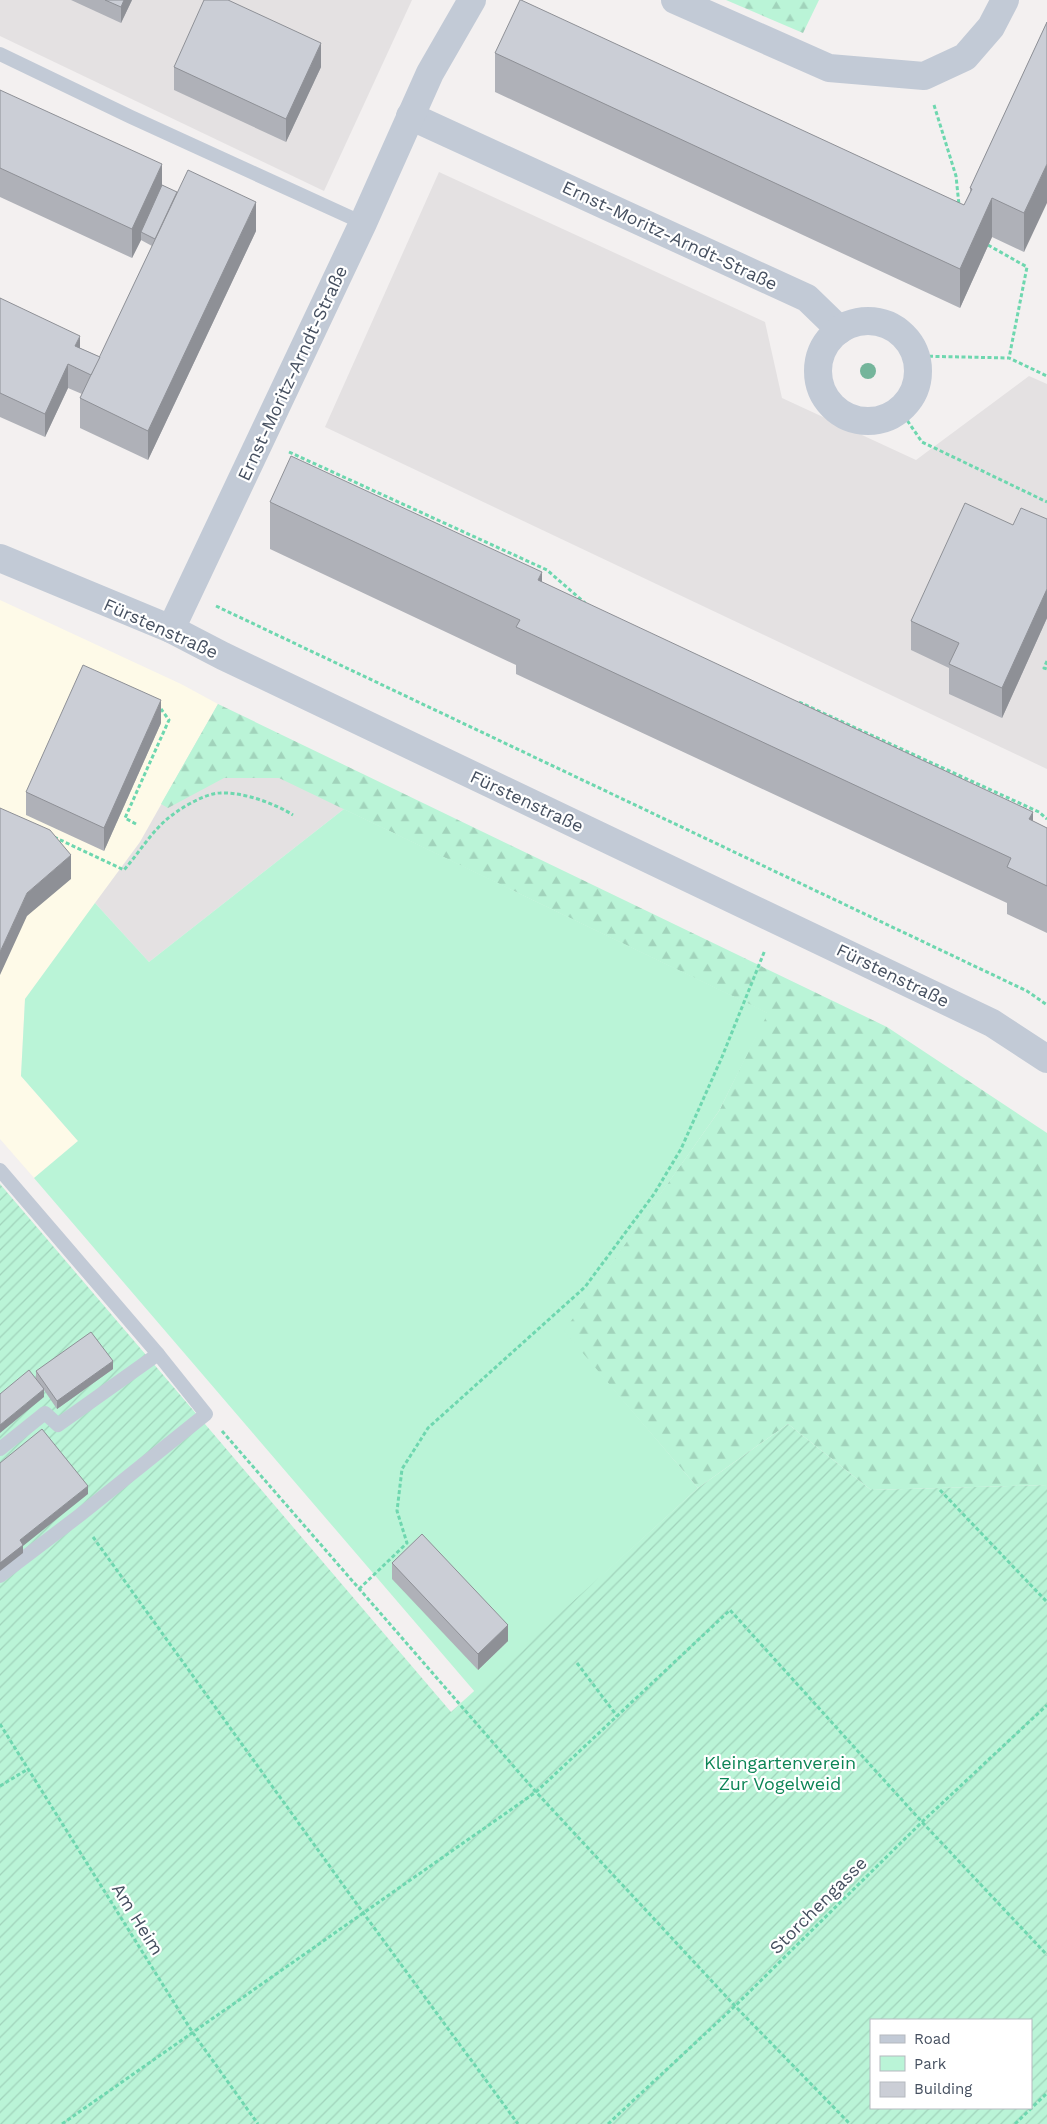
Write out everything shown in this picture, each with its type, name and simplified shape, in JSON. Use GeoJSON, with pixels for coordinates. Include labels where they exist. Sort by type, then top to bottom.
{"type":"FeatureCollection","features":[{"type":"Feature","properties":{"kind":"street","name":"Ernst-Moritz-Arndt-Straße"},"geometry":{"type":"LineString","coordinates":[[171,629],[363,223],[430,73],[472,0]]}},
{"type":"Feature","properties":{"kind":"street"},"geometry":{"type":"LineString","coordinates":[[675,0],[829,68],[924,76],[965,57],[992,27],[1005,0]]}},
{"type":"Feature","properties":{"kind":"street","name":"Ernst-Moritz-Arndt-Straße"},"geometry":{"type":"LineString","coordinates":[[410,116],[807,298],[840,330]]}},
{"type":"Feature","properties":{"kind":"street"},"geometry":{"type":"LineString","coordinates":[[869,321],[884,324],[898,331],[909,342],[916,356],[918,370],[916,386],[910,399],[900,410],[886,418],[870,421],[854,419],[840,412],[829,401],[821,387],[818,372],[820,355],[828,341],[840,330],[853,323],[869,321]]}},
{"type":"Feature","properties":{"kind":"street","name":"Fürstenstraße"},"geometry":{"type":"LineString","coordinates":[[0,558],[171,629],[232,660],[992,1022],[1047,1059]]}},
{"type":"Feature","properties":{"kind":"lane"},"geometry":{"type":"LineString","coordinates":[[0,54],[131,117],[363,223]]}},
{"type":"Feature","properties":{"kind":"lane"},"geometry":{"type":"LineString","coordinates":[[0,1170],[158,1354],[206,1414],[80,1515],[0,1576]]}},
{"type":"Feature","properties":{"kind":"lane"},"geometry":{"type":"LineString","coordinates":[[0,1449],[45,1413],[58,1425],[158,1354]]}},
{"type":"Feature","properties":{"kind":"path"},"geometry":{"type":"LineString","coordinates":[[924,76],[956,176],[959,209]]}},
{"type":"Feature","properties":{"kind":"path"},"geometry":{"type":"LineString","coordinates":[[988,245],[1027,267],[1009,358]]}},
{"type":"Feature","properties":{"kind":"path"},"geometry":{"type":"LineString","coordinates":[[916,356],[1009,358],[1047,376]]}},
{"type":"Feature","properties":{"kind":"path"},"geometry":{"type":"LineString","coordinates":[[900,410],[922,442],[1047,502]]}},
{"type":"Feature","properties":{"kind":"path"},"geometry":{"type":"LineString","coordinates":[[260,438],[547,570],[588,605]]}},
{"type":"Feature","properties":{"kind":"path"},"geometry":{"type":"LineString","coordinates":[[188,593],[1027,991],[1047,1005]]}},
{"type":"Feature","properties":{"kind":"path"},"geometry":{"type":"LineString","coordinates":[[1047,661],[1044,668],[1047,669]]}},
{"type":"Feature","properties":{"kind":"path"},"geometry":{"type":"LineString","coordinates":[[796,700],[1039,812],[1047,819]]}},
{"type":"Feature","properties":{"kind":"path"},"geometry":{"type":"LineString","coordinates":[[136,824],[125,818],[170,720],[161,709]]}},
{"type":"Feature","properties":{"kind":"path"},"geometry":{"type":"LineString","coordinates":[[51,835],[124,870],[166,820],[193,802],[219,793],[254,798],[280,806],[293,815]]}},
{"type":"Feature","properties":{"kind":"path"},"geometry":{"type":"LineString","coordinates":[[359,1589],[407,1543],[397,1511],[402,1470],[428,1428],[585,1287],[654,1194],[681,1149],[722,1057],[777,920]]}},
{"type":"Feature","properties":{"kind":"path"},"geometry":{"type":"LineString","coordinates":[[206,1414],[536,1792],[734,2006],[850,2124]]}},
{"type":"Feature","properties":{"kind":"path"},"geometry":{"type":"LineString","coordinates":[[940,1490],[1047,1602]]}},
{"type":"Feature","properties":{"kind":"path"},"geometry":{"type":"LineString","coordinates":[[91,1534],[364,1914],[518,2124]]}},
{"type":"Feature","properties":{"kind":"path"},"geometry":{"type":"LineString","coordinates":[[62,2124],[536,1792],[730,1610],[922,1822],[1047,1955]]}},
{"type":"Feature","properties":{"kind":"path"},"geometry":{"type":"LineString","coordinates":[[577,1663],[617,1716]]}},
{"type":"Feature","properties":{"kind":"path","name":"Storchengasse"},"geometry":{"type":"LineString","coordinates":[[608,2124],[734,2006],[922,1822],[1047,1705]]}},
{"type":"Feature","properties":{"kind":"path","name":"Am Heim"},"geometry":{"type":"LineString","coordinates":[[0,1724],[193,2033],[258,2124]]}},
{"type":"Feature","properties":{"kind":"path"},"geometry":{"type":"LineString","coordinates":[[0,1786],[28,1769]]}},
{"type":"Feature","properties":{"kind":"path"},"geometry":{"type":"LineString","coordinates":[[1032,2108],[1047,2093]]}},
{"type":"Feature","properties":{"kind":"path"},"geometry":{"type":"LineString","coordinates":[[1015,2124],[1030,2109]]}},
{"type":"Feature","properties":{"kind":"shaded area"},"geometry":{"type":"Polygon","coordinates":[[[0,0],[412,0],[324,191],[0,36],[0,0]]]}},
{"type":"Feature","properties":{"kind":"shaded area"},"geometry":{"type":"Polygon","coordinates":[[[439,172],[765,322],[782,398],[916,460],[1029,376],[1047,384],[1047,769],[325,427],[439,172]]]}},
{"type":"Feature","properties":{"kind":"shaded area"},"geometry":{"type":"Polygon","coordinates":[[[0,600],[181,684],[218,704],[140,842],[25,999],[21,1076],[78,1141],[34,1178],[0,1139],[0,600]]]}},
{"type":"Feature","properties":{"kind":"shaded area"},"geometry":{"type":"Polygon","coordinates":[[[218,704],[344,809],[149,962],[95,903],[140,842],[218,704]]]}},
{"type":"Feature","properties":{"kind":"green space"},"geometry":{"type":"Polygon","coordinates":[[[726,0],[819,0],[803,33],[726,0]]]}},
{"type":"Feature","properties":{"kind":"green space"},"geometry":{"type":"Polygon","coordinates":[[[218,704],[887,1027],[1047,1133],[1047,1485],[871,1490],[788,1424],[698,1488],[563,1331],[719,1111],[767,1013],[279,778],[224,778],[168,808],[161,804],[218,704]]]}},
{"type":"Feature","properties":{"kind":"green space"},"geometry":{"type":"Polygon","coordinates":[[[344,809],[768,1013],[719,1111],[564,1331],[698,1488],[475,1692],[34,1178],[78,1141],[21,1076],[25,999],[95,903],[149,962],[344,809]]]}},
{"type":"Feature","properties":{"kind":"green space","name":"Kleingartenverein Zur Vogelweid"},"geometry":{"type":"Polygon","coordinates":[[[0,1184],[451,1712],[698,1488],[788,1424],[871,1490],[1047,1485],[1047,2124],[0,2124],[0,1184]]]}},
{"type":"Feature","properties":{"kind":"building"},"geometry":{"type":"Polygon","coordinates":[[[105,0],[124,0],[121,7],[105,0]]]}},
{"type":"Feature","properties":{"kind":"building"},"geometry":{"type":"Polygon","coordinates":[[[204,0],[228,0],[321,43],[286,119],[174,67],[204,0]]]}},
{"type":"Feature","properties":{"kind":"building"},"geometry":{"type":"Polygon","coordinates":[[[520,0],[964,205],[972,189],[970,188],[1047,22],[1047,164],[1024,213],[992,198],[960,269],[495,53],[520,0]]]}},
{"type":"Feature","properties":{"kind":"building"},"geometry":{"type":"Polygon","coordinates":[[[0,90],[162,164],[132,229],[0,168],[0,90]]]}},
{"type":"Feature","properties":{"kind":"building"},"geometry":{"type":"Polygon","coordinates":[[[188,170],[256,202],[148,431],[80,398],[188,170]]]}},
{"type":"Feature","properties":{"kind":"building"},"geometry":{"type":"Polygon","coordinates":[[[162,185],[177,192],[155,239],[141,232],[162,185]]]}},
{"type":"Feature","properties":{"kind":"building"},"geometry":{"type":"Polygon","coordinates":[[[0,298],[80,336],[75,346],[100,357],[91,375],[68,364],[45,414],[0,393],[0,298]]]}},
{"type":"Feature","properties":{"kind":"building"},"geometry":{"type":"Polygon","coordinates":[[[291,456],[542,572],[538,580],[1033,812],[1029,819],[1047,828],[1047,886],[1007,867],[1011,858],[516,627],[520,620],[270,502],[291,456]]]}},
{"type":"Feature","properties":{"kind":"building"},"geometry":{"type":"Polygon","coordinates":[[[965,503],[1013,525],[1021,508],[1047,519],[1047,589],[1002,688],[949,664],[959,643],[911,621],[965,503]]]}},
{"type":"Feature","properties":{"kind":"building"},"geometry":{"type":"Polygon","coordinates":[[[83,665],[161,700],[104,828],[26,792],[83,665]]]}},
{"type":"Feature","properties":{"kind":"building"},"geometry":{"type":"Polygon","coordinates":[[[0,808],[50,830],[71,855],[27,893],[0,952],[0,808]]]}},
{"type":"Feature","properties":{"kind":"building"},"geometry":{"type":"Polygon","coordinates":[[[91,1332],[113,1361],[57,1401],[36,1371],[91,1332]]]}},
{"type":"Feature","properties":{"kind":"building"},"geometry":{"type":"Polygon","coordinates":[[[29,1370],[44,1389],[0,1425],[0,1394],[29,1370]]]}},
{"type":"Feature","properties":{"kind":"building"},"geometry":{"type":"Polygon","coordinates":[[[42,1429],[88,1486],[20,1540],[23,1545],[0,1563],[0,1463],[42,1429]]]}},
{"type":"Feature","properties":{"kind":"building"},"geometry":{"type":"Polygon","coordinates":[[[422,1534],[508,1625],[478,1654],[392,1563],[422,1534]]]}}]}
